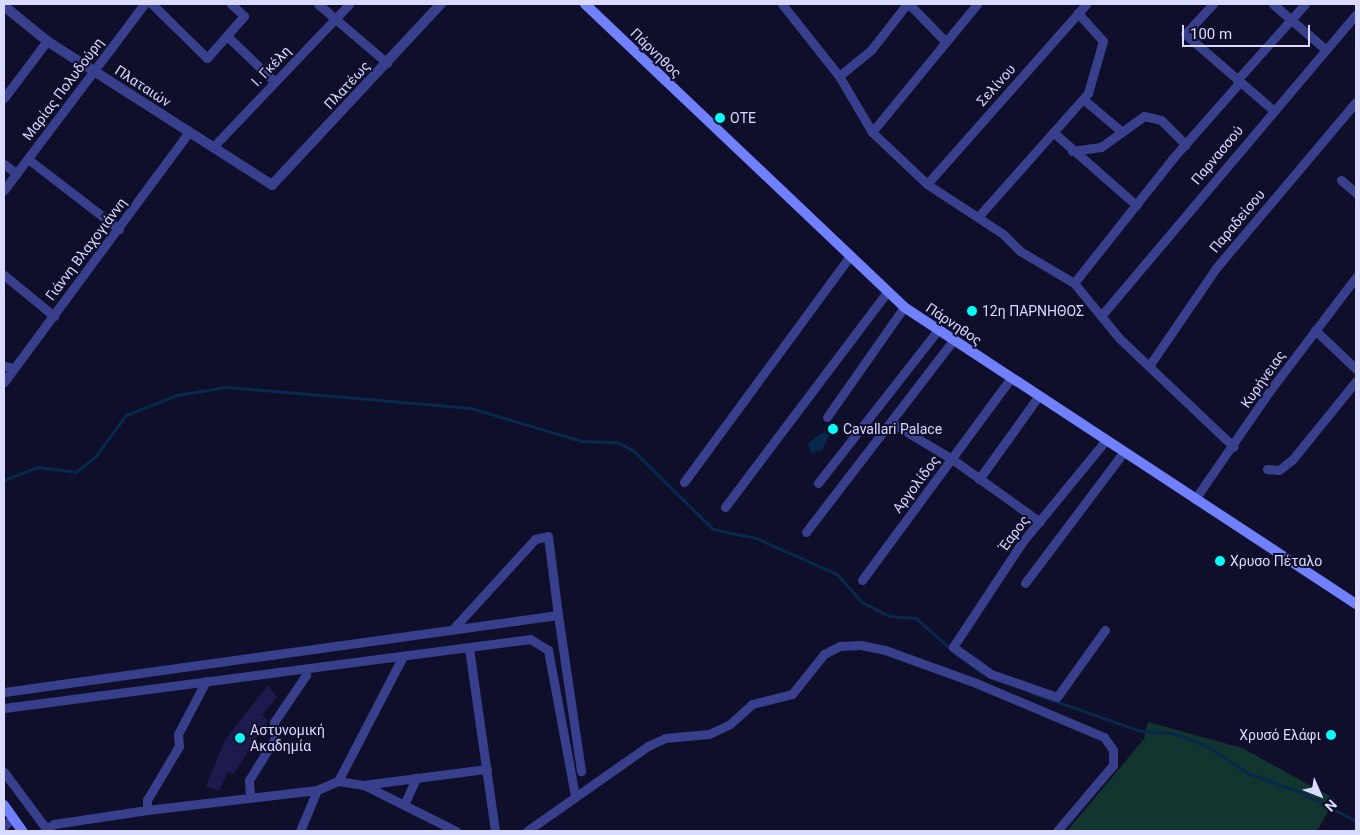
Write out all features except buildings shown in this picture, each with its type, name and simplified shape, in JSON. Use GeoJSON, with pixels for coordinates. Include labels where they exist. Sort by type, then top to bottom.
{"type":"FeatureCollection","features":[{"type":"Feature","properties":{"kind":"main road","name":"Πάρνηθος"},"geometry":{"type":"LineString","coordinates":[[585,4],[849,257],[904,307],[954,339],[1010,379],[1356,604]]}},
{"type":"Feature","properties":{"kind":"main road"},"geometry":{"type":"LineString","coordinates":[[4,805],[22,831]]}},
{"type":"Feature","properties":{"kind":"street","name":"Μαρίας Πολυδούρη"},"geometry":{"type":"LineString","coordinates":[[4,190],[144,4]]}},
{"type":"Feature","properties":{"kind":"street"},"geometry":{"type":"LineString","coordinates":[[152,4],[207,58],[244,16],[231,4]]}},
{"type":"Feature","properties":{"kind":"street"},"geometry":{"type":"LineString","coordinates":[[318,4],[387,63]]}},
{"type":"Feature","properties":{"kind":"street","name":"Ι. Γκέλη"},"geometry":{"type":"LineString","coordinates":[[213,147],[349,4]]}},
{"type":"Feature","properties":{"kind":"street","name":"Πλατέως"},"geometry":{"type":"LineString","coordinates":[[272,185],[441,4]]}},
{"type":"Feature","properties":{"kind":"street"},"geometry":{"type":"LineString","coordinates":[[782,4],[839,76],[872,132],[926,184],[978,218],[1020,251],[1074,283],[1101,316],[1149,366],[1234,446]]}},
{"type":"Feature","properties":{"kind":"street"},"geometry":{"type":"LineString","coordinates":[[839,76],[871,50],[908,4],[946,42]]}},
{"type":"Feature","properties":{"kind":"street"},"geometry":{"type":"LineString","coordinates":[[872,132],[977,4]]}},
{"type":"Feature","properties":{"kind":"street","name":"Σελίνου"},"geometry":{"type":"LineString","coordinates":[[926,184],[1086,4]]}},
{"type":"Feature","properties":{"kind":"street"},"geometry":{"type":"LineString","coordinates":[[1213,4],[1186,34],[1272,110]]}},
{"type":"Feature","properties":{"kind":"street"},"geometry":{"type":"LineString","coordinates":[[1274,4],[1325,49]]}},
{"type":"Feature","properties":{"kind":"street"},"geometry":{"type":"LineString","coordinates":[[1074,283],[1238,81],[1305,4]]}},
{"type":"Feature","properties":{"kind":"street","name":"Πλαταιών"},"geometry":{"type":"LineString","coordinates":[[4,6],[47,41],[272,185]]}},
{"type":"Feature","properties":{"kind":"street"},"geometry":{"type":"LineString","coordinates":[[978,218],[1083,99],[1103,41],[1078,13]]}},
{"type":"Feature","properties":{"kind":"street","name":"Παρνασσού"},"geometry":{"type":"LineString","coordinates":[[1101,316],[1272,110],[1356,14]]}},
{"type":"Feature","properties":{"kind":"street"},"geometry":{"type":"LineString","coordinates":[[227,36],[275,82]]}},
{"type":"Feature","properties":{"kind":"street"},"geometry":{"type":"LineString","coordinates":[[4,98],[47,41]]}},
{"type":"Feature","properties":{"kind":"street"},"geometry":{"type":"LineString","coordinates":[[1083,99],[1122,132]]}},
{"type":"Feature","properties":{"kind":"street","name":"Παραδείσου"},"geometry":{"type":"LineString","coordinates":[[1149,366],[1216,268],[1356,102]]}},
{"type":"Feature","properties":{"kind":"street"},"geometry":{"type":"LineString","coordinates":[[1072,151],[1101,147],[1137,120],[1152,116],[1172,129],[1186,144]]}},
{"type":"Feature","properties":{"kind":"street","name":"Γιάννη Βλαχογιάννη"},"geometry":{"type":"LineString","coordinates":[[4,382],[119,230],[189,132]]}},
{"type":"Feature","properties":{"kind":"street"},"geometry":{"type":"LineString","coordinates":[[1053,132],[1072,151],[1136,205]]}},
{"type":"Feature","properties":{"kind":"street"},"geometry":{"type":"LineString","coordinates":[[28,158],[119,230]]}},
{"type":"Feature","properties":{"kind":"street"},"geometry":{"type":"LineString","coordinates":[[4,164],[17,174]]}},
{"type":"Feature","properties":{"kind":"street"},"geometry":{"type":"LineString","coordinates":[[1341,180],[1356,193]]}},
{"type":"Feature","properties":{"kind":"street"},"geometry":{"type":"LineString","coordinates":[[684,482],[849,257]]}},
{"type":"Feature","properties":{"kind":"street"},"geometry":{"type":"LineString","coordinates":[[4,275],[54,316]]}},
{"type":"Feature","properties":{"kind":"street","name":"Κυρήνειας"},"geometry":{"type":"LineString","coordinates":[[1195,499],[1315,330],[1356,277]]}},
{"type":"Feature","properties":{"kind":"street"},"geometry":{"type":"LineString","coordinates":[[725,507],[887,292]]}},
{"type":"Feature","properties":{"kind":"street"},"geometry":{"type":"LineString","coordinates":[[826,417],[904,307]]}},
{"type":"Feature","properties":{"kind":"street"},"geometry":{"type":"LineString","coordinates":[[818,484],[938,330]]}},
{"type":"Feature","properties":{"kind":"street"},"geometry":{"type":"LineString","coordinates":[[1315,330],[1356,369]]}},
{"type":"Feature","properties":{"kind":"street"},"geometry":{"type":"LineString","coordinates":[[806,532],[892,423],[954,339]]}},
{"type":"Feature","properties":{"kind":"street"},"geometry":{"type":"LineString","coordinates":[[4,366],[14,368]]}},
{"type":"Feature","properties":{"kind":"street","name":"Αργολίδος"},"geometry":{"type":"LineString","coordinates":[[862,580],[1010,379]]}},
{"type":"Feature","properties":{"kind":"street"},"geometry":{"type":"LineString","coordinates":[[1267,469],[1279,470],[1292,460],[1356,381]]}},
{"type":"Feature","properties":{"kind":"street"},"geometry":{"type":"LineString","coordinates":[[979,479],[1038,397]]}},
{"type":"Feature","properties":{"kind":"street"},"geometry":{"type":"LineString","coordinates":[[892,423],[952,459],[1040,522]]}},
{"type":"Feature","properties":{"kind":"street","name":"Έαρος"},"geometry":{"type":"LineString","coordinates":[[1105,441],[1040,522],[953,647],[991,674],[1057,698],[1105,630]]}},
{"type":"Feature","properties":{"kind":"street"},"geometry":{"type":"LineString","coordinates":[[1024,583],[1123,453]]}},
{"type":"Feature","properties":{"kind":"street"},"geometry":{"type":"LineString","coordinates":[[452,630],[534,538],[548,536],[581,771]]}},
{"type":"Feature","properties":{"kind":"street"},"geometry":{"type":"LineString","coordinates":[[4,692],[558,615]]}},
{"type":"Feature","properties":{"kind":"street"},"geometry":{"type":"LineString","coordinates":[[4,708],[530,639],[548,650],[575,796]]}},
{"type":"Feature","properties":{"kind":"street"},"geometry":{"type":"LineString","coordinates":[[527,831],[575,796],[665,738],[709,734],[730,724],[752,704],[786,698],[824,654],[840,646],[861,646],[885,650],[1078,723],[1108,741],[1115,755],[1113,765],[1057,831]]}},
{"type":"Feature","properties":{"kind":"street"},"geometry":{"type":"LineString","coordinates":[[469,648],[495,831]]}},
{"type":"Feature","properties":{"kind":"street"},"geometry":{"type":"LineString","coordinates":[[338,781],[403,656]]}},
{"type":"Feature","properties":{"kind":"street"},"geometry":{"type":"LineString","coordinates":[[250,795],[249,780],[275,738],[274,722],[306,675],[305,669]]}},
{"type":"Feature","properties":{"kind":"street"},"geometry":{"type":"LineString","coordinates":[[147,810],[147,800],[179,746],[178,734],[206,681]]}},
{"type":"Feature","properties":{"kind":"street"},"geometry":{"type":"LineString","coordinates":[[4,772],[48,830],[54,824],[147,810],[250,795],[317,790],[338,781],[363,785],[487,769]]}},
{"type":"Feature","properties":{"kind":"street"},"geometry":{"type":"LineString","coordinates":[[404,805],[416,778]]}},
{"type":"Feature","properties":{"kind":"street"},"geometry":{"type":"LineString","coordinates":[[363,785],[456,831]]}},
{"type":"Feature","properties":{"kind":"street"},"geometry":{"type":"LineString","coordinates":[[300,831],[317,790]]}},
{"type":"Feature","properties":{"kind":"street"},"geometry":{"type":"LineString","coordinates":[[4,826],[13,818]]}},
{"type":"Feature","properties":{"kind":"green space"},"geometry":{"type":"Polygon","coordinates":[[[1148,722],[1242,748],[1335,799],[1317,831],[1067,831],[1144,739],[1148,722]]]}},
{"type":"Feature","properties":{"kind":"water"},"geometry":{"type":"Polygon","coordinates":[[[825,431],[829,436],[822,450],[811,453],[808,443],[825,431]]]}},
{"type":"Feature","properties":{"kind":"waterway"},"geometry":{"type":"LineString","coordinates":[[4,480],[38,467],[76,472],[95,457],[126,415],[177,395],[227,387],[471,408],[582,441],[617,442],[633,450],[713,529],[756,538],[837,574],[862,602],[889,616],[916,618],[950,648]]}},
{"type":"Feature","properties":{"kind":"waterway"},"geometry":{"type":"LineString","coordinates":[[955,653],[983,673]]}},
{"type":"Feature","properties":{"kind":"waterway"},"geometry":{"type":"LineString","coordinates":[[1030,692],[1141,731],[1173,733],[1209,747],[1248,773],[1303,793],[1356,821]]}},
{"type":"Feature","properties":{"kind":"place","name":"ΟΤΕ"},"geometry":{"type":"Point","coordinates":[720,118]}},
{"type":"Feature","properties":{"kind":"place","name":"12η ΠΑΡΝΗΘΟΣ"},"geometry":{"type":"Point","coordinates":[972,311]}},
{"type":"Feature","properties":{"kind":"place","name":"Cavallari Palace"},"geometry":{"type":"Point","coordinates":[833,429]}},
{"type":"Feature","properties":{"kind":"place","name":"Χρυσο Πέταλο"},"geometry":{"type":"Point","coordinates":[1220,561]}},
{"type":"Feature","properties":{"kind":"place","name":"Χρυσό Ελάφι"},"geometry":{"type":"Point","coordinates":[1331,735]}},
{"type":"Feature","properties":{"kind":"place","name":"Αστυνομική Ακαδημία"},"geometry":{"type":"Point","coordinates":[240,738]}}]}
